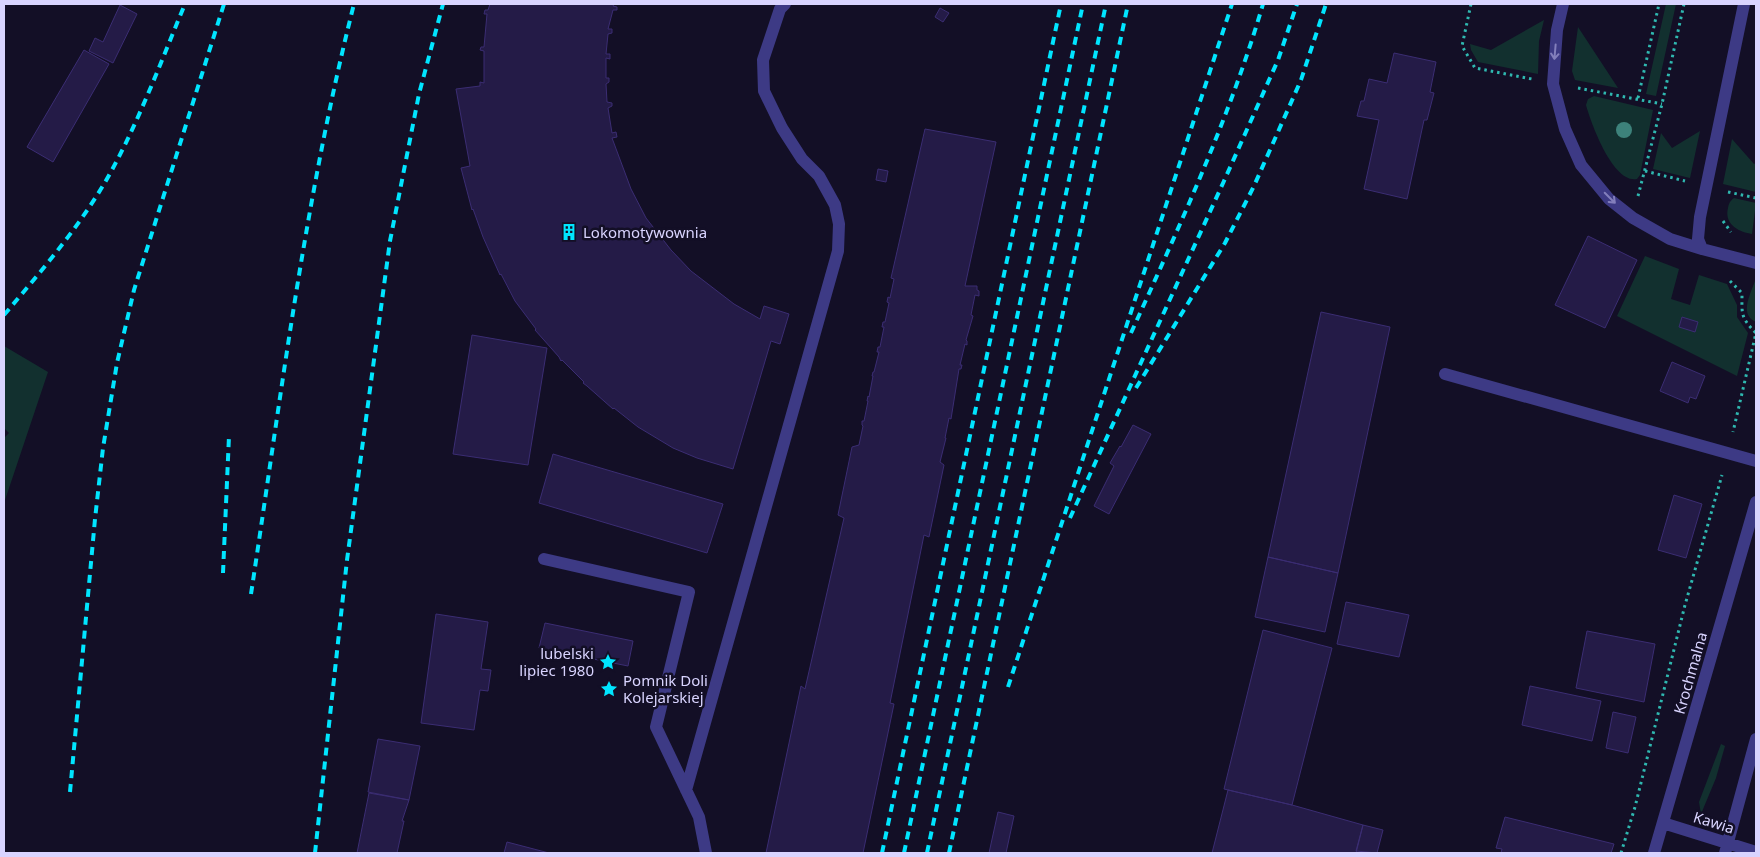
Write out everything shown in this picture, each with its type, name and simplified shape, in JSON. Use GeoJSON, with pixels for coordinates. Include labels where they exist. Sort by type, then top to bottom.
{"type":"FeatureCollection","features":[{"type":"Feature","properties":{"kind":"street"},"geometry":{"type":"LineString","coordinates":[[686,790],[838,251],[839,224],[835,206],[819,176],[802,159],[782,128],[764,91],[762,60],[780,9],[785,4]]}},
{"type":"Feature","properties":{"kind":"street"},"geometry":{"type":"LineString","coordinates":[[1563,4],[1557,30],[1553,84],[1565,129],[1581,166],[1609,199],[1633,218],[1670,239],[1756,263]]}},
{"type":"Feature","properties":{"kind":"street"},"geometry":{"type":"LineString","coordinates":[[1702,249],[1698,239],[1700,216],[1744,4]]}},
{"type":"Feature","properties":{"kind":"street"},"geometry":{"type":"LineString","coordinates":[[1445,374],[1756,461]]}},
{"type":"Feature","properties":{"kind":"street","name":"Krochmalna"},"geometry":{"type":"LineString","coordinates":[[1654,853],[1756,502]]}},
{"type":"Feature","properties":{"kind":"street"},"geometry":{"type":"LineString","coordinates":[[544,559],[689,592],[656,727],[699,817],[706,853]]}},
{"type":"Feature","properties":{"kind":"street"},"geometry":{"type":"LineString","coordinates":[[1727,848],[1756,739]]}},
{"type":"Feature","properties":{"kind":"street","name":"Kawia"},"geometry":{"type":"LineString","coordinates":[[1663,823],[1727,848],[1756,852]]}},
{"type":"Feature","properties":{"kind":"path"},"geometry":{"type":"LineString","coordinates":[[1471,4],[1462,46],[1475,68],[1662,104]]}},
{"type":"Feature","properties":{"kind":"path"},"geometry":{"type":"LineString","coordinates":[[1638,98],[1659,4]]}},
{"type":"Feature","properties":{"kind":"path"},"geometry":{"type":"LineString","coordinates":[[1633,218],[1662,104],[1684,4]]}},
{"type":"Feature","properties":{"kind":"path"},"geometry":{"type":"LineString","coordinates":[[1724,199],[1726,191]]}},
{"type":"Feature","properties":{"kind":"path"},"geometry":{"type":"LineString","coordinates":[[1722,215],[1724,223],[1730,232],[1735,235]]}},
{"type":"Feature","properties":{"kind":"path"},"geometry":{"type":"LineString","coordinates":[[1621,853],[1684,605],[1728,453],[1756,333]]}},
{"type":"Feature","properties":{"kind":"green space"},"geometry":{"type":"Polygon","coordinates":[[[1666,4],[1676,4],[1656,96],[1646,94],[1666,4]]]}},
{"type":"Feature","properties":{"kind":"green space"},"geometry":{"type":"Polygon","coordinates":[[[1544,20],[1539,41],[1538,74],[1478,62],[1471,50],[1470,44],[1491,50],[1544,20]]]}},
{"type":"Feature","properties":{"kind":"green space"},"geometry":{"type":"Polygon","coordinates":[[[1578,27],[1618,88],[1575,80],[1572,71],[1578,27]]]}},
{"type":"Feature","properties":{"kind":"green space"},"geometry":{"type":"Polygon","coordinates":[[[1594,96],[1653,110],[1640,175],[1637,179],[1628,178],[1620,172],[1604,151],[1586,105],[1588,99],[1594,96]]]}},
{"type":"Feature","properties":{"kind":"green space"},"geometry":{"type":"Polygon","coordinates":[[[1700,131],[1690,178],[1653,169],[1661,133],[1672,148],[1700,131]]]}},
{"type":"Feature","properties":{"kind":"green space"},"geometry":{"type":"Polygon","coordinates":[[[1732,139],[1754,164],[1756,163],[1756,192],[1723,184],[1732,139]]]}},
{"type":"Feature","properties":{"kind":"green space"},"geometry":{"type":"Polygon","coordinates":[[[1734,198],[1756,203],[1752,234],[1737,229],[1728,219],[1728,208],[1734,198]]]}},
{"type":"Feature","properties":{"kind":"green space"},"geometry":{"type":"Polygon","coordinates":[[[1645,256],[1679,269],[1671,299],[1690,305],[1699,275],[1727,284],[1737,305],[1737,317],[1748,333],[1737,376],[1617,316],[1645,256]]]}},
{"type":"Feature","properties":{"kind":"green space"},"geometry":{"type":"Polygon","coordinates":[[[1755,281],[1756,322],[1748,315],[1747,310],[1747,304],[1755,281]]]}},
{"type":"Feature","properties":{"kind":"green space"},"geometry":{"type":"Polygon","coordinates":[[[4,346],[48,372],[4,503],[4,438],[9,433],[4,428],[4,346]]]}},
{"type":"Feature","properties":{"kind":"green space"},"geometry":{"type":"Polygon","coordinates":[[[1721,744],[1725,746],[1716,778],[1701,814],[1699,802],[1721,744]]]}},
{"type":"Feature","properties":{"kind":"building","name":"Lokomotywownia"},"geometry":{"type":"Polygon","coordinates":[[[490,4],[614,4],[613,6],[617,7],[617,10],[613,10],[608,29],[612,29],[612,33],[608,34],[606,54],[610,54],[610,59],[606,58],[606,78],[609,78],[609,82],[606,84],[607,102],[612,103],[612,106],[608,108],[612,133],[616,132],[617,137],[612,138],[631,189],[646,218],[671,250],[691,271],[734,304],[760,319],[764,306],[789,314],[780,344],[771,341],[733,469],[697,458],[673,448],[613,409],[561,361],[535,330],[500,275],[472,210],[461,168],[470,166],[456,89],[480,86],[480,82],[484,83],[484,51],[480,50],[481,47],[484,47],[487,14],[484,14],[490,4]]]}},
{"type":"Feature","properties":{"kind":"building"},"geometry":{"type":"Polygon","coordinates":[[[120,5],[137,14],[113,63],[89,51],[95,38],[103,42],[120,5]]]}},
{"type":"Feature","properties":{"kind":"building"},"geometry":{"type":"Polygon","coordinates":[[[940,8],[949,13],[943,22],[935,17],[940,8]]]}},
{"type":"Feature","properties":{"kind":"building"},"geometry":{"type":"Polygon","coordinates":[[[84,50],[109,64],[53,162],[27,147],[84,50]]]}},
{"type":"Feature","properties":{"kind":"building"},"geometry":{"type":"Polygon","coordinates":[[[1394,53],[1436,62],[1430,92],[1434,93],[1427,120],[1424,120],[1407,199],[1364,189],[1379,120],[1357,116],[1361,101],[1364,101],[1369,79],[1387,83],[1394,53]]]}},
{"type":"Feature","properties":{"kind":"building"},"geometry":{"type":"Polygon","coordinates":[[[925,129],[996,142],[965,286],[977,286],[979,296],[975,295],[971,315],[973,316],[966,340],[967,345],[965,344],[960,365],[962,365],[961,369],[959,369],[951,419],[949,418],[940,462],[944,465],[929,537],[924,535],[890,703],[894,704],[863,853],[766,853],[801,686],[805,689],[844,518],[838,515],[852,447],[859,445],[863,426],[862,421],[864,421],[872,376],[879,352],[877,352],[878,347],[880,347],[884,327],[882,327],[883,322],[885,322],[889,303],[887,302],[888,297],[890,298],[894,279],[891,278],[925,129]]]}},
{"type":"Feature","properties":{"kind":"building"},"geometry":{"type":"Polygon","coordinates":[[[878,169],[888,171],[886,182],[876,180],[878,169]]]}},
{"type":"Feature","properties":{"kind":"building"},"geometry":{"type":"Polygon","coordinates":[[[1588,236],[1637,260],[1605,328],[1555,305],[1588,236]]]}},
{"type":"Feature","properties":{"kind":"building"},"geometry":{"type":"Polygon","coordinates":[[[1321,312],[1390,327],[1338,573],[1268,557],[1321,312]]]}},
{"type":"Feature","properties":{"kind":"building"},"geometry":{"type":"Polygon","coordinates":[[[1682,317],[1698,322],[1695,332],[1679,327],[1682,317]]]}},
{"type":"Feature","properties":{"kind":"building"},"geometry":{"type":"Polygon","coordinates":[[[472,335],[547,348],[528,465],[453,454],[472,335]]]}},
{"type":"Feature","properties":{"kind":"building"},"geometry":{"type":"Polygon","coordinates":[[[1672,362],[1705,376],[1696,399],[1690,397],[1688,403],[1660,391],[1672,362]]]}},
{"type":"Feature","properties":{"kind":"building"},"geometry":{"type":"Polygon","coordinates":[[[1133,425],[1151,434],[1109,514],[1094,506],[1114,466],[1110,463],[1133,425]]]}},
{"type":"Feature","properties":{"kind":"building"},"geometry":{"type":"Polygon","coordinates":[[[553,454],[723,504],[707,553],[539,503],[553,454]]]}},
{"type":"Feature","properties":{"kind":"building"},"geometry":{"type":"Polygon","coordinates":[[[1674,495],[1702,504],[1686,558],[1658,550],[1674,495]]]}},
{"type":"Feature","properties":{"kind":"building"},"geometry":{"type":"Polygon","coordinates":[[[1268,557],[1338,573],[1325,632],[1255,617],[1268,557]]]}},
{"type":"Feature","properties":{"kind":"building"},"geometry":{"type":"Polygon","coordinates":[[[1346,602],[1409,615],[1399,657],[1337,644],[1346,602]]]}},
{"type":"Feature","properties":{"kind":"building"},"geometry":{"type":"Polygon","coordinates":[[[436,614],[488,622],[481,669],[491,670],[488,691],[480,690],[474,730],[421,723],[436,614]]]}},
{"type":"Feature","properties":{"kind":"building"},"geometry":{"type":"Polygon","coordinates":[[[545,623],[633,641],[628,666],[539,648],[545,623]]]}},
{"type":"Feature","properties":{"kind":"building"},"geometry":{"type":"Polygon","coordinates":[[[1263,630],[1332,648],[1292,805],[1224,789],[1263,630]]]}},
{"type":"Feature","properties":{"kind":"building"},"geometry":{"type":"Polygon","coordinates":[[[1587,631],[1655,644],[1644,702],[1576,688],[1587,631]]]}},
{"type":"Feature","properties":{"kind":"building"},"geometry":{"type":"Polygon","coordinates":[[[1530,686],[1601,701],[1592,741],[1522,725],[1530,686]]]}},
{"type":"Feature","properties":{"kind":"building"},"geometry":{"type":"Polygon","coordinates":[[[1613,712],[1636,717],[1628,753],[1606,748],[1613,712]]]}},
{"type":"Feature","properties":{"kind":"building"},"geometry":{"type":"Polygon","coordinates":[[[378,739],[420,746],[409,800],[368,792],[378,739]]]}},
{"type":"Feature","properties":{"kind":"building"},"geometry":{"type":"Polygon","coordinates":[[[1228,790],[1292,805],[1363,825],[1356,853],[1212,853],[1228,790]]]}},
{"type":"Feature","properties":{"kind":"building"},"geometry":{"type":"Polygon","coordinates":[[[369,793],[409,800],[402,821],[404,821],[397,853],[357,853],[369,793]]]}},
{"type":"Feature","properties":{"kind":"building"},"geometry":{"type":"Polygon","coordinates":[[[998,812],[1014,816],[1006,853],[989,853],[998,812]]]}},
{"type":"Feature","properties":{"kind":"building"},"geometry":{"type":"Polygon","coordinates":[[[1505,817],[1614,844],[1611,853],[1501,853],[1502,849],[1496,848],[1505,817]]]}},
{"type":"Feature","properties":{"kind":"building"},"geometry":{"type":"Polygon","coordinates":[[[1363,825],[1383,830],[1377,853],[1356,851],[1363,825]]]}},
{"type":"Feature","properties":{"kind":"building"},"geometry":{"type":"Polygon","coordinates":[[[507,842],[549,853],[504,853],[507,842]]]}},
{"type":"Feature","properties":{"kind":"railway"},"geometry":{"type":"LineString","coordinates":[[4,315],[76,226],[102,188],[133,128],[185,4]]}},
{"type":"Feature","properties":{"kind":"railway"},"geometry":{"type":"LineString","coordinates":[[70,792],[95,519],[103,448],[117,363],[134,290],[224,4]]}},
{"type":"Feature","properties":{"kind":"railway"},"geometry":{"type":"LineString","coordinates":[[251,594],[295,298],[321,150],[354,4]]}},
{"type":"Feature","properties":{"kind":"railway"},"geometry":{"type":"LineString","coordinates":[[315,853],[347,560],[390,241],[419,94],[443,4]]}},
{"type":"Feature","properties":{"kind":"railway"},"geometry":{"type":"LineString","coordinates":[[882,853],[1061,4]]}},
{"type":"Feature","properties":{"kind":"railway"},"geometry":{"type":"LineString","coordinates":[[904,853],[1083,4]]}},
{"type":"Feature","properties":{"kind":"railway"},"geometry":{"type":"LineString","coordinates":[[927,853],[1106,4]]}},
{"type":"Feature","properties":{"kind":"railway"},"geometry":{"type":"LineString","coordinates":[[949,853],[1128,4]]}},
{"type":"Feature","properties":{"kind":"railway"},"geometry":{"type":"LineString","coordinates":[[1008,687],[1232,4]]}},
{"type":"Feature","properties":{"kind":"railway"},"geometry":{"type":"LineString","coordinates":[[1131,333],[1186,211],[1220,129],[1263,4]]}},
{"type":"Feature","properties":{"kind":"railway"},"geometry":{"type":"LineString","coordinates":[[1070,518],[1278,60],[1297,4]]}},
{"type":"Feature","properties":{"kind":"railway"},"geometry":{"type":"LineString","coordinates":[[1136,388],[1225,243],[1254,186],[1301,80],[1326,4]]}},
{"type":"Feature","properties":{"kind":"railway"},"geometry":{"type":"LineString","coordinates":[[223,573],[229,436]]}},
{"type":"Feature","properties":{"kind":"place","name":"Lokomotywownia"},"geometry":{"type":"Point","coordinates":[569,232]}},
{"type":"Feature","properties":{"kind":"place","name":"lubelski lipiec 1980"},"geometry":{"type":"Point","coordinates":[608,662]}},
{"type":"Feature","properties":{"kind":"place","name":"Pomnik Doli Kolejarskiej"},"geometry":{"type":"Point","coordinates":[609,689]}}]}
